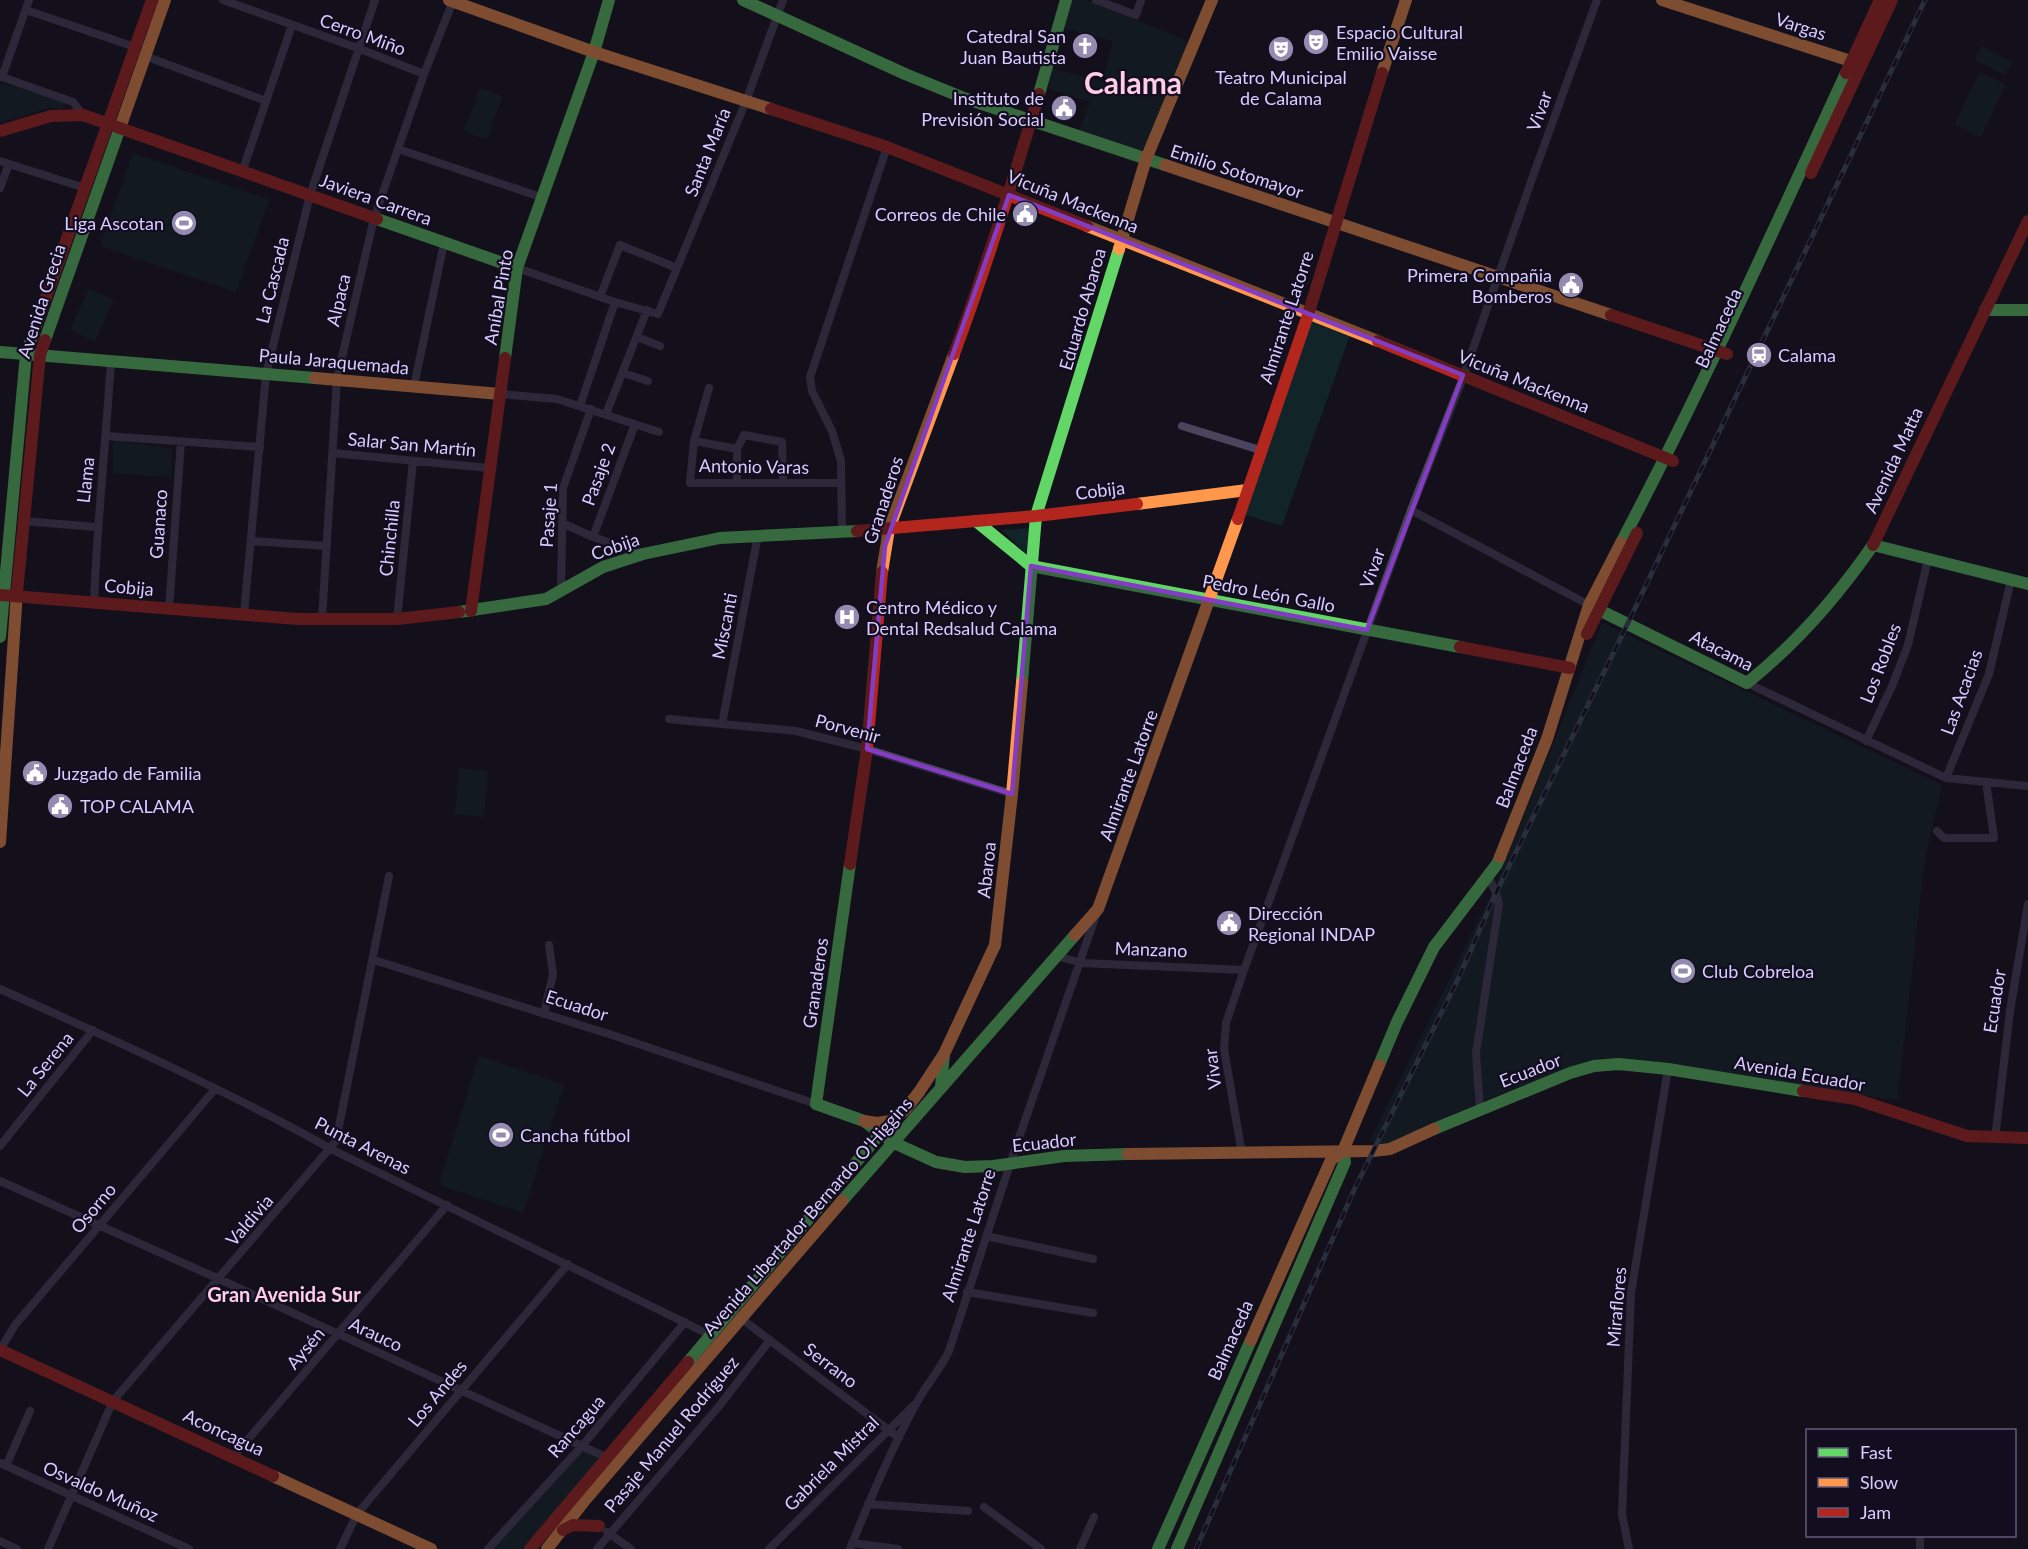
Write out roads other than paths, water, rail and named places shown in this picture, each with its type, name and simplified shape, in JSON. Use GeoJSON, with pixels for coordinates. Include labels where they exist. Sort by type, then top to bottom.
{"type":"FeatureCollection","features":[{"type":"Feature","properties":{"kind":"main road","name":"Avenida Grecia"},"geometry":{"type":"LineString","coordinates":[[0,842],[16,596],[11,519],[40,355],[114,126],[135,47],[152,0]]}},
{"type":"Feature","properties":{"kind":"main road","name":"Avenida Grecia"},"geometry":{"type":"LineString","coordinates":[[0,637],[1,595],[11,519],[26,354],[85,188],[145,56],[165,0]]}},
{"type":"Feature","properties":{"kind":"main road","name":"Aníbal Pinto"},"geometry":{"type":"LineString","coordinates":[[471,611],[517,268],[594,52],[609,0]]}},
{"type":"Feature","properties":{"kind":"main road","name":"Emilio Sotomayor"},"geometry":{"type":"LineString","coordinates":[[743,0],[905,74],[964,98],[1722,352]]}},
{"type":"Feature","properties":{"kind":"main road","name":"Granaderos"},"geometry":{"type":"LineString","coordinates":[[816,1104],[867,749],[885,546],[889,529],[977,292],[1009,195],[1066,0]]}},
{"type":"Feature","properties":{"kind":"main road","name":"Eduardo Abaroa"},"geometry":{"type":"LineString","coordinates":[[1031,566],[1036,516],[1146,159],[1212,0]]}},
{"type":"Feature","properties":{"kind":"main road","name":"Almirante Latorre"},"geometry":{"type":"LineString","coordinates":[[1098,909],[1210,600],[1308,315],[1369,111],[1406,0]]}},
{"type":"Feature","properties":{"kind":"main road","name":"Vargas"},"geometry":{"type":"LineString","coordinates":[[1662,0],[1856,63]]}},
{"type":"Feature","properties":{"kind":"main road","name":"Balmaceda"},"geometry":{"type":"LineString","coordinates":[[1158,1549],[1331,1161],[1342,1151],[1420,974],[1434,947],[1497,864],[1547,739],[1570,668],[1594,608],[1722,352],[1856,63],[1880,0]]}},
{"type":"Feature","properties":{"kind":"main road","name":"Balmaceda"},"geometry":{"type":"LineString","coordinates":[[1856,63],[1892,0]]}},
{"type":"Feature","properties":{"kind":"main road","name":"Vicuña Mackenna"},"geometry":{"type":"LineString","coordinates":[[451,1],[594,52],[887,147],[1670,459]]}},
{"type":"Feature","properties":{"kind":"main road","name":"Javiera Carrera"},"geometry":{"type":"LineString","coordinates":[[0,131],[41,118],[71,113],[83,115],[517,268]]}},
{"type":"Feature","properties":{"kind":"main road","name":"Avenida Matta"},"geometry":{"type":"LineString","coordinates":[[1747,684],[1787,651],[1830,604],[1873,545],[2028,221]]}},
{"type":"Feature","properties":{"kind":"main road"},"geometry":{"type":"LineString","coordinates":[[1985,310],[2028,310]]}},
{"type":"Feature","properties":{"kind":"main road","name":"Paula Jaraquemada"},"geometry":{"type":"LineString","coordinates":[[0,352],[500,394]]}},
{"type":"Feature","properties":{"kind":"main road","name":"Cobija"},"geometry":{"type":"LineString","coordinates":[[1,595],[322,619],[397,619],[471,611],[546,599],[603,567],[643,554],[720,538],[889,529],[1036,516],[1247,490]]}},
{"type":"Feature","properties":{"kind":"main road","name":"Pedro León Gallo"},"geometry":{"type":"LineString","coordinates":[[976,521],[1031,566],[1570,668]]}},
{"type":"Feature","properties":{"kind":"main road"},"geometry":{"type":"LineString","coordinates":[[1873,545],[2028,584]]}},
{"type":"Feature","properties":{"kind":"main road","name":"Abaroa"},"geometry":{"type":"LineString","coordinates":[[864,1121],[891,1121],[898,1117],[919,1092],[944,1054],[995,945],[1012,794],[1031,566]]}},
{"type":"Feature","properties":{"kind":"main road","name":"Atacama"},"geometry":{"type":"LineString","coordinates":[[1594,608],[1747,684]]}},
{"type":"Feature","properties":{"kind":"main road","name":"Avenida Libertador Bernardo O'Higgins"},"geometry":{"type":"LineString","coordinates":[[530,1549],[573,1507],[588,1496],[892,1142],[1098,909]]}},
{"type":"Feature","properties":{"kind":"main road"},"geometry":{"type":"LineString","coordinates":[[941,1087],[944,1054]]}},
{"type":"Feature","properties":{"kind":"main road","name":"Ecuador"},"geometry":{"type":"LineString","coordinates":[[816,1104],[864,1121],[892,1142],[922,1158],[949,1166],[1010,1164],[1061,1156],[1373,1151],[1390,1149],[1480,1108],[1594,1066],[1619,1064],[1668,1069]]}},
{"type":"Feature","properties":{"kind":"main road","name":"Avenida Ecuador"},"geometry":{"type":"LineString","coordinates":[[1668,1069],[1856,1099],[1967,1136],[2028,1138]]}},
{"type":"Feature","properties":{"kind":"main road","name":"Avenida Libertador Bernardo O'Higgins"},"geometry":{"type":"LineString","coordinates":[[547,1549],[563,1530],[573,1507],[608,1458],[880,1134]]}},
{"type":"Feature","properties":{"kind":"main road","name":"Balmaceda"},"geometry":{"type":"LineString","coordinates":[[1177,1549],[1345,1162],[1342,1151]]}},
{"type":"Feature","properties":{"kind":"main road","name":"Aconcagua"},"geometry":{"type":"LineString","coordinates":[[0,1350],[234,1456],[431,1549]]}},
{"type":"Feature","properties":{"kind":"main road"},"geometry":{"type":"LineString","coordinates":[[588,1496],[588,1508],[599,1526]]}},
{"type":"Feature","properties":{"kind":"main road"},"geometry":{"type":"LineString","coordinates":[[563,1530],[573,1525],[599,1526]]}},
{"type":"Feature","properties":{"kind":"street"},"geometry":{"type":"LineString","coordinates":[[1,77],[3,59],[29,0]]}},
{"type":"Feature","properties":{"kind":"street","name":"Cerro Miño"},"geometry":{"type":"LineString","coordinates":[[223,0],[424,74]]}},
{"type":"Feature","properties":{"kind":"street","name":"La Cascada"},"geometry":{"type":"LineString","coordinates":[[244,614],[266,374],[310,195],[375,0]]}},
{"type":"Feature","properties":{"kind":"street","name":"Santa María"},"geometry":{"type":"LineString","coordinates":[[658,314],[746,101],[783,0]]}},
{"type":"Feature","properties":{"kind":"street"},"geometry":{"type":"LineString","coordinates":[[1096,0],[1136,15],[1141,0]]}},
{"type":"Feature","properties":{"kind":"street","name":"Vivar"},"geometry":{"type":"LineString","coordinates":[[1242,1154],[1224,1049],[1226,1023],[1367,630],[1463,375],[1597,0]]}},
{"type":"Feature","properties":{"kind":"street","name":"Alpaca"},"geometry":{"type":"LineString","coordinates":[[322,619],[337,379],[374,218],[451,1]]}},
{"type":"Feature","properties":{"kind":"street"},"geometry":{"type":"LineString","coordinates":[[26,9],[135,47]]}},
{"type":"Feature","properties":{"kind":"street"},"geometry":{"type":"LineString","coordinates":[[242,172],[292,25]]}},
{"type":"Feature","properties":{"kind":"street"},"geometry":{"type":"LineString","coordinates":[[145,56],[266,101]]}},
{"type":"Feature","properties":{"kind":"street","name":"Javiera Carrera"},"geometry":{"type":"LineString","coordinates":[[1,77],[73,102],[83,115]]}},
{"type":"Feature","properties":{"kind":"street"},"geometry":{"type":"LineString","coordinates":[[842,530],[841,461],[832,431],[812,392],[810,377],[887,147]]}},
{"type":"Feature","properties":{"kind":"street"},"geometry":{"type":"LineString","coordinates":[[398,149],[541,197]]}},
{"type":"Feature","properties":{"kind":"street"},"geometry":{"type":"LineString","coordinates":[[0,188],[4,162],[85,188]]}},
{"type":"Feature","properties":{"kind":"street"},"geometry":{"type":"LineString","coordinates":[[414,386],[444,243]]}},
{"type":"Feature","properties":{"kind":"street"},"geometry":{"type":"LineString","coordinates":[[600,297],[620,245],[677,268]]}},
{"type":"Feature","properties":{"kind":"street","name":"Javiera Carrera"},"geometry":{"type":"LineString","coordinates":[[517,268],[615,302],[658,314]]}},
{"type":"Feature","properties":{"kind":"street"},"geometry":{"type":"LineString","coordinates":[[580,406],[615,302]]}},
{"type":"Feature","properties":{"kind":"street","name":"Pasaje 2"},"geometry":{"type":"LineString","coordinates":[[606,414],[647,310]]}},
{"type":"Feature","properties":{"kind":"street"},"geometry":{"type":"LineString","coordinates":[[637,337],[660,346]]}},
{"type":"Feature","properties":{"kind":"street","name":"Llama"},"geometry":{"type":"LineString","coordinates":[[94,603],[97,527],[111,360]]}},
{"type":"Feature","properties":{"kind":"street"},"geometry":{"type":"LineString","coordinates":[[623,373],[648,381]]}},
{"type":"Feature","properties":{"kind":"street","name":"Antonio Varas"},"geometry":{"type":"LineString","coordinates":[[709,388],[694,441],[690,483],[840,483]]}},
{"type":"Feature","properties":{"kind":"street","name":"Paula Jaraquemada"},"geometry":{"type":"LineString","coordinates":[[500,394],[557,399],[659,432]]}},
{"type":"Feature","properties":{"kind":"street","name":"Pasaje 1"},"geometry":{"type":"LineString","coordinates":[[561,590],[563,488],[591,410]]}},
{"type":"Feature","properties":{"kind":"street","name":"Pasaje 2"},"geometry":{"type":"LineString","coordinates":[[593,537],[635,424]]}},
{"type":"Feature","properties":{"kind":"street"},"geometry":{"type":"LineString","coordinates":[[1182,426],[1260,450]]}},
{"type":"Feature","properties":{"kind":"street"},"geometry":{"type":"LineString","coordinates":[[737,483],[737,449],[744,435],[782,442],[783,483]]}},
{"type":"Feature","properties":{"kind":"street"},"geometry":{"type":"LineString","coordinates":[[106,436],[260,447]]}},
{"type":"Feature","properties":{"kind":"street","name":"Guanaco"},"geometry":{"type":"LineString","coordinates":[[169,609],[181,441]]}},
{"type":"Feature","properties":{"kind":"street"},"geometry":{"type":"LineString","coordinates":[[694,441],[737,449]]}},
{"type":"Feature","properties":{"kind":"street","name":"Salar San Martín"},"geometry":{"type":"LineString","coordinates":[[333,453],[489,468]]}},
{"type":"Feature","properties":{"kind":"street","name":"Chinchilla"},"geometry":{"type":"LineString","coordinates":[[397,619],[413,461]]}},
{"type":"Feature","properties":{"kind":"street","name":"Atacama"},"geometry":{"type":"LineString","coordinates":[[1411,510],[1594,608]]}},
{"type":"Feature","properties":{"kind":"street"},"geometry":{"type":"LineString","coordinates":[[11,519],[97,527]]}},
{"type":"Feature","properties":{"kind":"street"},"geometry":{"type":"LineString","coordinates":[[562,523],[593,537],[643,554]]}},
{"type":"Feature","properties":{"kind":"street","name":"Miscanti"},"geometry":{"type":"LineString","coordinates":[[722,724],[758,535]]}},
{"type":"Feature","properties":{"kind":"street"},"geometry":{"type":"LineString","coordinates":[[251,541],[327,546]]}},
{"type":"Feature","properties":{"kind":"street","name":"Los Robles"},"geometry":{"type":"LineString","coordinates":[[1866,741],[1908,645],[1928,559]]}},
{"type":"Feature","properties":{"kind":"street","name":"Las Acacias"},"geometry":{"type":"LineString","coordinates":[[1946,778],[1989,674],[2011,580]]}},
{"type":"Feature","properties":{"kind":"street","name":"Atacama"},"geometry":{"type":"LineString","coordinates":[[1747,684],[1946,778],[2028,786]]}},
{"type":"Feature","properties":{"kind":"street","name":"Porvenir"},"geometry":{"type":"LineString","coordinates":[[669,719],[796,731],[867,749],[1012,794]]}},
{"type":"Feature","properties":{"kind":"street"},"geometry":{"type":"LineString","coordinates":[[1937,831],[1944,838],[1994,838],[1986,782]]}},
{"type":"Feature","properties":{"kind":"street","name":"Valdivia"},"geometry":{"type":"LineString","coordinates":[[48,1549],[113,1401],[336,1141],[389,876]]}},
{"type":"Feature","properties":{"kind":"street"},"geometry":{"type":"LineString","coordinates":[[1480,1108],[1476,1053],[1499,904],[1488,876]]}},
{"type":"Feature","properties":{"kind":"street","name":"Ecuador"},"geometry":{"type":"LineString","coordinates":[[1995,1138],[2010,1011],[2028,904]]}},
{"type":"Feature","properties":{"kind":"street","name":"Almirante Latorre"},"geometry":{"type":"LineString","coordinates":[[851,1546],[868,1504],[918,1400],[937,1375],[949,1351],[1010,1164],[1098,909]]}},
{"type":"Feature","properties":{"kind":"street"},"geometry":{"type":"LineString","coordinates":[[544,1014],[553,974],[549,945]]}},
{"type":"Feature","properties":{"kind":"street","name":"Manzano"},"geometry":{"type":"LineString","coordinates":[[1057,956],[1081,963],[1244,970]]}},
{"type":"Feature","properties":{"kind":"street","name":"Ecuador"},"geometry":{"type":"LineString","coordinates":[[374,960],[816,1104]]}},
{"type":"Feature","properties":{"kind":"street","name":"Punta Arenas"},"geometry":{"type":"LineString","coordinates":[[0,988],[272,1116],[331,1149],[710,1335]]}},
{"type":"Feature","properties":{"kind":"street","name":"La Serena"},"geometry":{"type":"LineString","coordinates":[[0,1146],[93,1030]]}},
{"type":"Feature","properties":{"kind":"street","name":"Miraflores"},"geometry":{"type":"LineString","coordinates":[[1629,1549],[1622,1515],[1631,1293],[1668,1069]]}},
{"type":"Feature","properties":{"kind":"street","name":"Osorno"},"geometry":{"type":"LineString","coordinates":[[0,1350],[15,1325],[215,1089]]}},
{"type":"Feature","properties":{"kind":"street","name":"Arauco"},"geometry":{"type":"LineString","coordinates":[[0,1181],[608,1458]]}},
{"type":"Feature","properties":{"kind":"street","name":"Aysén"},"geometry":{"type":"LineString","coordinates":[[234,1456],[447,1205]]}},
{"type":"Feature","properties":{"kind":"street"},"geometry":{"type":"LineString","coordinates":[[986,1236],[1093,1259]]}},
{"type":"Feature","properties":{"kind":"street","name":"Los Andes"},"geometry":{"type":"LineString","coordinates":[[340,1549],[357,1514],[568,1264]]}},
{"type":"Feature","properties":{"kind":"street"},"geometry":{"type":"LineString","coordinates":[[967,1292],[1093,1313]]}},
{"type":"Feature","properties":{"kind":"street","name":"Serrano"},"geometry":{"type":"LineString","coordinates":[[742,1319],[899,1438]]}},
{"type":"Feature","properties":{"kind":"street","name":"Rancagua"},"geometry":{"type":"LineString","coordinates":[[488,1549],[582,1446],[685,1322]]}},
{"type":"Feature","properties":{"kind":"street","name":"Pasaje Manuel Rodríguez"},"geometry":{"type":"LineString","coordinates":[[597,1549],[720,1405],[770,1340]]}},
{"type":"Feature","properties":{"kind":"street","name":"Gabriela Mistral"},"geometry":{"type":"LineString","coordinates":[[769,1549],[918,1400]]}},
{"type":"Feature","properties":{"kind":"street"},"geometry":{"type":"LineString","coordinates":[[3,1464],[30,1411]]}},
{"type":"Feature","properties":{"kind":"street","name":"Osvaldo Muñoz"},"geometry":{"type":"LineString","coordinates":[[3,1464],[189,1549]]}},
{"type":"Feature","properties":{"kind":"street"},"geometry":{"type":"LineString","coordinates":[[868,1504],[968,1511]]}},
{"type":"Feature","properties":{"kind":"street"},"geometry":{"type":"LineString","coordinates":[[573,1507],[631,1549]]}},
{"type":"Feature","properties":{"kind":"street"},"geometry":{"type":"LineString","coordinates":[[984,1507],[1041,1549]]}},
{"type":"Feature","properties":{"kind":"street"},"geometry":{"type":"LineString","coordinates":[[1080,1549],[1094,1517]]}},
{"type":"Feature","properties":{"kind":"street"},"geometry":{"type":"LineString","coordinates":[[0,1541],[17,1549]]}},
{"type":"Feature","properties":{"kind":"street"},"geometry":{"type":"LineString","coordinates":[[851,1546],[898,1549]]}},
{"type":"Feature","properties":{"kind":"railway"},"geometry":{"type":"LineString","coordinates":[[1196,1549],[1355,1188],[1459,977],[1496,893],[1627,625],[1925,0]]}},
{"type":"Feature","properties":{"kind":"place","name":"Espacio Cultural Emilio Vaisse"},"geometry":{"type":"Point","coordinates":[1316,42]}},
{"type":"Feature","properties":{"kind":"place","name":"Catedral San Juan Bautista"},"geometry":{"type":"Point","coordinates":[1085,46]}},
{"type":"Feature","properties":{"kind":"place","name":"Teatro Municipal de Calama"},"geometry":{"type":"Point","coordinates":[1281,49]}},
{"type":"Feature","properties":{"kind":"place","name":"Instituto de Previsión Social"},"geometry":{"type":"Point","coordinates":[1064,108]}},
{"type":"Feature","properties":{"kind":"place","name":"Correos de Chile"},"geometry":{"type":"Point","coordinates":[1025,214]}},
{"type":"Feature","properties":{"kind":"place","name":"Liga Ascotan"},"geometry":{"type":"Point","coordinates":[184,223]}},
{"type":"Feature","properties":{"kind":"place","name":"Primera Compañia Bomberos"},"geometry":{"type":"Point","coordinates":[1571,285]}},
{"type":"Feature","properties":{"kind":"place","name":"Calama"},"geometry":{"type":"Point","coordinates":[1759,355]}},
{"type":"Feature","properties":{"kind":"place","name":"Centro Médico y Dental Redsalud Calama"},"geometry":{"type":"Point","coordinates":[847,617]}},
{"type":"Feature","properties":{"kind":"place","name":"Juzgado de Familia"},"geometry":{"type":"Point","coordinates":[35,773]}},
{"type":"Feature","properties":{"kind":"place","name":"TOP CALAMA"},"geometry":{"type":"Point","coordinates":[60,806]}},
{"type":"Feature","properties":{"kind":"place","name":"Dirección Regional INDAP"},"geometry":{"type":"Point","coordinates":[1229,923]}},
{"type":"Feature","properties":{"kind":"place","name":"Club Cobreloa"},"geometry":{"type":"Point","coordinates":[1683,971]}},
{"type":"Feature","properties":{"kind":"place","name":"Cancha fútbol"},"geometry":{"type":"Point","coordinates":[501,1135]}},
{"type":"Feature","properties":{"kind":"district","name":"Calama"},"geometry":{"type":"Point","coordinates":[1133,82]}},
{"type":"Feature","properties":{"kind":"district","name":"Gran Avenida Sur"},"geometry":{"type":"Point","coordinates":[284,1294]}}]}
